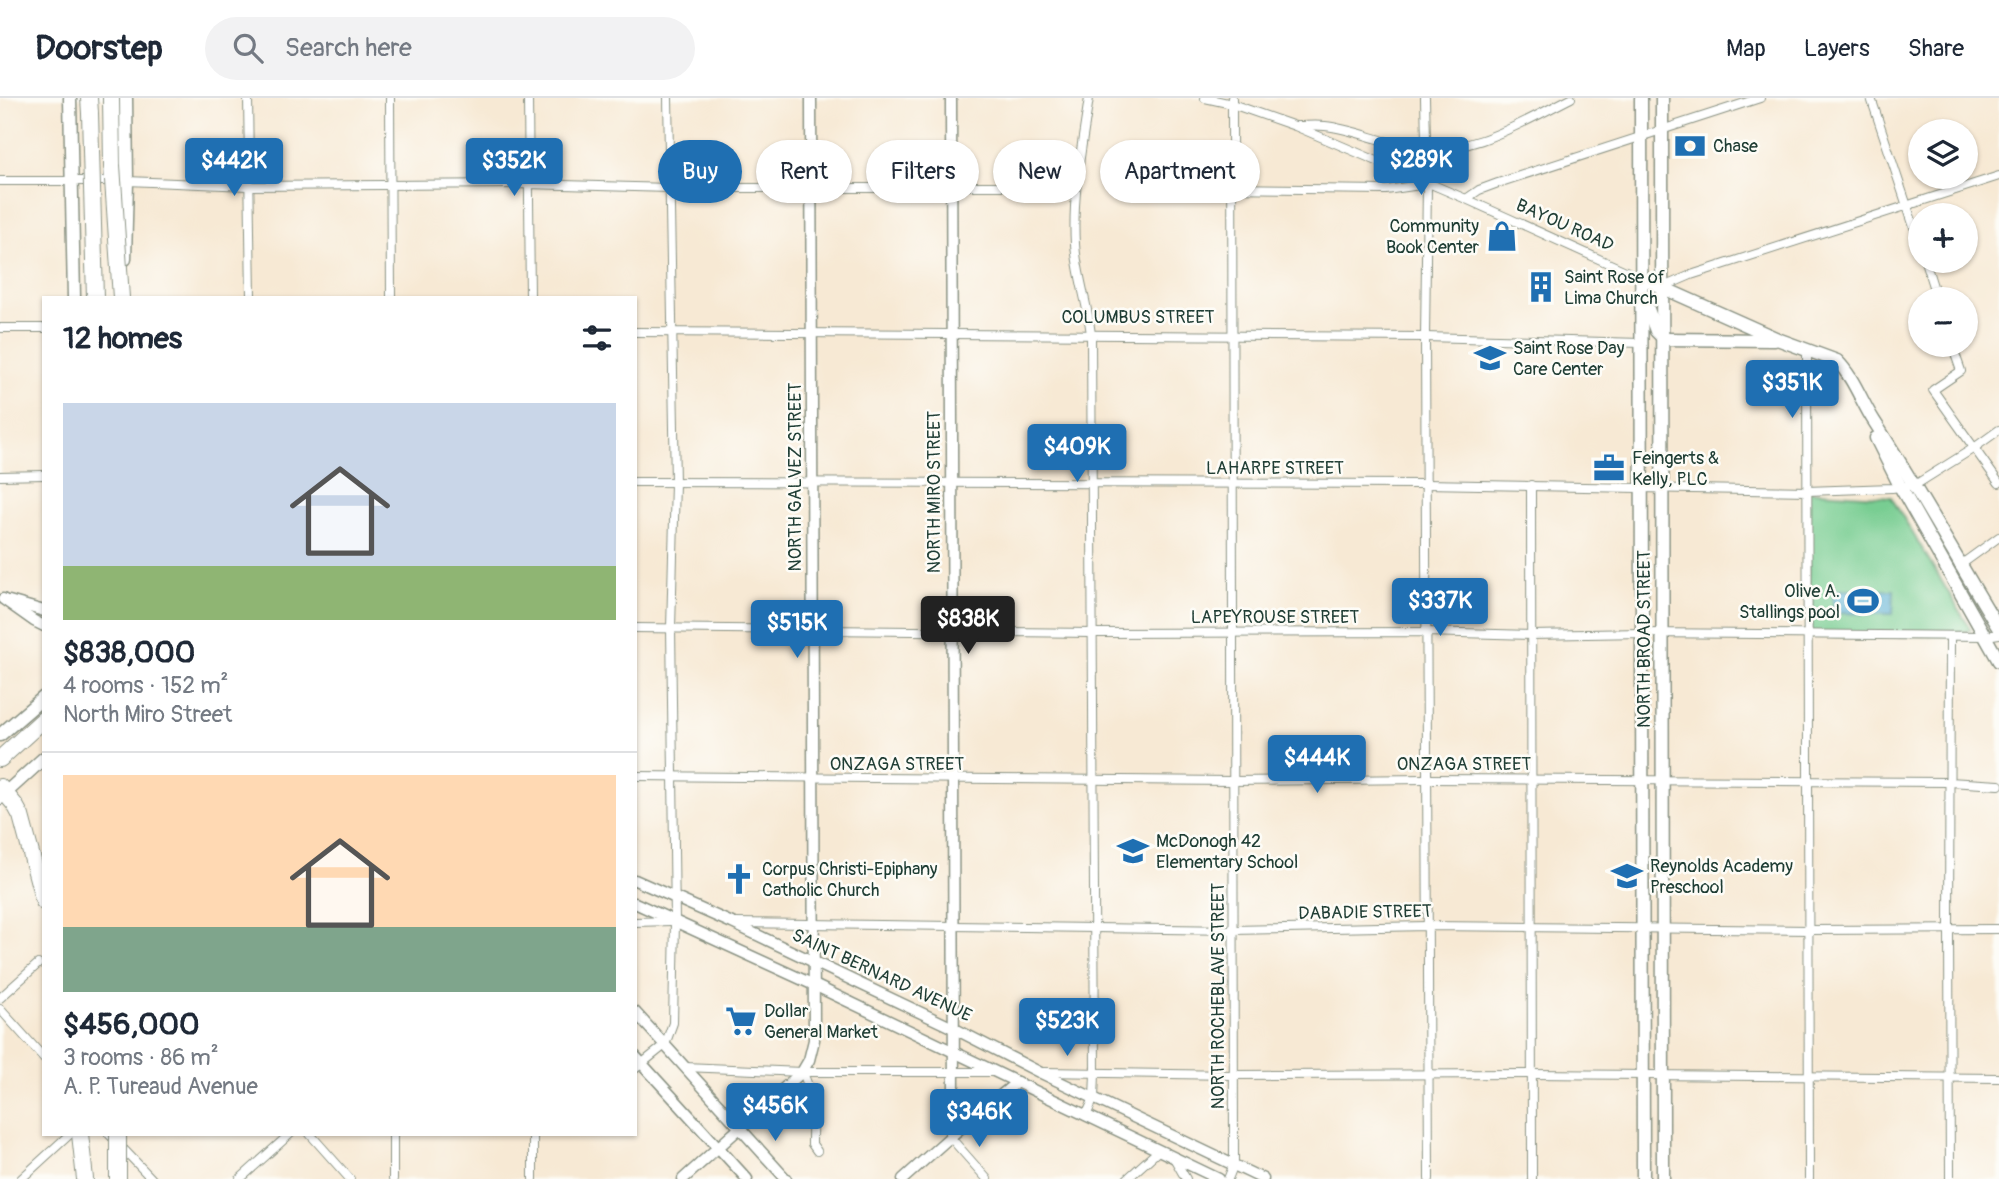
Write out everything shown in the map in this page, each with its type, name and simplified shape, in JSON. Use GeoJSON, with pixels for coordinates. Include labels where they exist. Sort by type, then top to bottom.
{"type":"FeatureCollection","features":[{"type":"Feature","properties":{"kind":"highway"},"geometry":{"type":"LineString","coordinates":[[110,296],[111,98]]}},
{"type":"Feature","properties":{"kind":"highway"},"geometry":{"type":"LineString","coordinates":[[89,103],[95,296]]}},
{"type":"Feature","properties":{"kind":"highway"},"geometry":{"type":"LineString","coordinates":[[112,164],[122,296]]}},
{"type":"Feature","properties":{"kind":"highway"},"geometry":{"type":"LineString","coordinates":[[0,760],[42,721]]}},
{"type":"Feature","properties":{"kind":"highway"},"geometry":{"type":"LineString","coordinates":[[0,774],[42,736]]}},
{"type":"Feature","properties":{"kind":"highway"},"geometry":{"type":"LineString","coordinates":[[2,793],[15,806],[23,822],[42,894]]}},
{"type":"Feature","properties":{"kind":"highway"},"geometry":{"type":"LineString","coordinates":[[80,1136],[87,1179]]}},
{"type":"Feature","properties":{"kind":"highway"},"geometry":{"type":"LineString","coordinates":[[87,1179],[89,1136]]}},
{"type":"Feature","properties":{"kind":"highway"},"geometry":{"type":"LineString","coordinates":[[118,1136],[118,1179]]}},
{"type":"Feature","properties":{"kind":"main road"},"geometry":{"type":"LineString","coordinates":[[70,98],[74,296]]}},
{"type":"Feature","properties":{"kind":"main road"},"geometry":{"type":"LineString","coordinates":[[122,296],[127,181],[126,98]]}},
{"type":"Feature","properties":{"kind":"main road","name":"NORTH BROAD STREET"},"geometry":{"type":"LineString","coordinates":[[1641,98],[1643,1179]]}},
{"type":"Feature","properties":{"kind":"main road","name":"NORTH BROAD STREET"},"geometry":{"type":"LineString","coordinates":[[1662,98],[1664,1179]]}},
{"type":"Feature","properties":{"kind":"main road"},"geometry":{"type":"LineString","coordinates":[[1642,169],[1662,172]]}},
{"type":"Feature","properties":{"kind":"main road","name":"BAYOU ROAD"},"geometry":{"type":"LineString","coordinates":[[1641,278],[1780,340],[1837,361],[1850,375],[1869,414]]}},
{"type":"Feature","properties":{"kind":"main road"},"geometry":{"type":"LineString","coordinates":[[1642,295],[1656,331],[1663,339],[1780,340]]}},
{"type":"Feature","properties":{"kind":"main road"},"geometry":{"type":"LineString","coordinates":[[1869,414],[1915,485],[1960,565],[1995,633],[1999,661]]}},
{"type":"Feature","properties":{"kind":"main road"},"geometry":{"type":"LineString","coordinates":[[1869,414],[1876,437],[1901,488],[1949,573],[1995,633]]}},
{"type":"Feature","properties":{"kind":"main road"},"geometry":{"type":"LineString","coordinates":[[0,735],[42,698]]}},
{"type":"Feature","properties":{"kind":"main road"},"geometry":{"type":"LineString","coordinates":[[2,793],[42,760]]}},
{"type":"Feature","properties":{"kind":"street"},"geometry":{"type":"LineString","coordinates":[[248,98],[251,296]]}},
{"type":"Feature","properties":{"kind":"street"},"geometry":{"type":"LineString","coordinates":[[390,98],[391,296]]}},
{"type":"Feature","properties":{"kind":"street"},"geometry":{"type":"LineString","coordinates":[[528,98],[530,296]]}},
{"type":"Feature","properties":{"kind":"street"},"geometry":{"type":"LineString","coordinates":[[668,98],[668,140]]}},
{"type":"Feature","properties":{"kind":"street","name":"NORTH GALVEZ STREET"},"geometry":{"type":"LineString","coordinates":[[811,98],[811,140]]}},
{"type":"Feature","properties":{"kind":"street","name":"NORTH MIRO STREET"},"geometry":{"type":"LineString","coordinates":[[951,98],[951,140]]}},
{"type":"Feature","properties":{"kind":"street"},"geometry":{"type":"LineString","coordinates":[[1086,1116],[1094,1098],[1095,1074],[1091,335],[1090,319],[1077,266],[1074,218],[1075,192],[1089,98]]}},
{"type":"Feature","properties":{"kind":"street","name":"BAYOU ROAD"},"geometry":{"type":"LineString","coordinates":[[1205,98],[1231,101],[1295,126],[1641,278]]}},
{"type":"Feature","properties":{"kind":"street"},"geometry":{"type":"LineString","coordinates":[[1425,98],[1429,1179]]}},
{"type":"Feature","properties":{"kind":"street"},"geometry":{"type":"LineString","coordinates":[[1295,126],[1325,126],[1426,149],[1485,140],[1571,98]]}},
{"type":"Feature","properties":{"kind":"street"},"geometry":{"type":"LineString","coordinates":[[1466,199],[1479,190],[1498,183],[1760,98]]}},
{"type":"Feature","properties":{"kind":"street"},"geometry":{"type":"LineString","coordinates":[[1871,98],[1908,209]]}},
{"type":"Feature","properties":{"kind":"street","name":"NORTH ROCHEBLAVE STREET"},"geometry":{"type":"LineString","coordinates":[[1231,101],[1231,140]]}},
{"type":"Feature","properties":{"kind":"street"},"geometry":{"type":"LineString","coordinates":[[1663,287],[1691,275],[1999,176]]}},
{"type":"Feature","properties":{"kind":"street"},"geometry":{"type":"LineString","coordinates":[[0,181],[127,181],[248,186],[528,184],[658,188]]}},
{"type":"Feature","properties":{"kind":"street"},"geometry":{"type":"LineString","coordinates":[[1260,188],[1386,190],[1427,184]]}},
{"type":"Feature","properties":{"kind":"street"},"geometry":{"type":"LineString","coordinates":[[669,203],[675,482],[671,628],[675,921],[673,1023],[665,1045],[638,1063],[747,1179]]}},
{"type":"Feature","properties":{"kind":"street","name":"NORTH GALVEZ STREET"},"geometry":{"type":"LineString","coordinates":[[683,1179],[802,1072],[809,1060],[814,1040],[812,203]]}},
{"type":"Feature","properties":{"kind":"street","name":"NORTH MIRO STREET"},"geometry":{"type":"LineString","coordinates":[[950,1138],[954,1105],[951,203]]}},
{"type":"Feature","properties":{"kind":"street","name":"NORTH ROCHEBLAVE STREET"},"geometry":{"type":"LineString","coordinates":[[1228,1179],[1234,1164],[1231,203]]}},
{"type":"Feature","properties":{"kind":"street"},"geometry":{"type":"LineString","coordinates":[[0,328],[42,328]]}},
{"type":"Feature","properties":{"kind":"street","name":"COLUMBUS STREET"},"geometry":{"type":"LineString","coordinates":[[637,332],[1425,337],[1641,343]]}},
{"type":"Feature","properties":{"kind":"street"},"geometry":{"type":"LineString","coordinates":[[1807,351],[1809,1179]]}},
{"type":"Feature","properties":{"kind":"street"},"geometry":{"type":"LineString","coordinates":[[1956,357],[1961,371],[1933,390],[1999,483]]}},
{"type":"Feature","properties":{"kind":"street","name":"LAHARPE STREET"},"geometry":{"type":"LineString","coordinates":[[637,482],[1425,484],[1807,491],[1901,488],[1915,485],[1999,430]]}},
{"type":"Feature","properties":{"kind":"street"},"geometry":{"type":"LineString","coordinates":[[0,476],[42,475]]}},
{"type":"Feature","properties":{"kind":"street"},"geometry":{"type":"LineString","coordinates":[[1531,485],[1532,1179]]}},
{"type":"Feature","properties":{"kind":"street"},"geometry":{"type":"LineString","coordinates":[[1949,573],[1999,537]]}},
{"type":"Feature","properties":{"kind":"street"},"geometry":{"type":"LineString","coordinates":[[1,600],[42,610]]}},
{"type":"Feature","properties":{"kind":"street"},"geometry":{"type":"LineString","coordinates":[[1,600],[42,625]]}},
{"type":"Feature","properties":{"kind":"street","name":"LAPEYROUSE STREET"},"geometry":{"type":"LineString","coordinates":[[637,628],[1093,633],[1426,632],[1531,635],[1950,636],[1995,633]]}},
{"type":"Feature","properties":{"kind":"street"},"geometry":{"type":"LineString","coordinates":[[1950,636],[1950,1179]]}},
{"type":"Feature","properties":{"kind":"street","name":"ONZAGA STREET"},"geometry":{"type":"LineString","coordinates":[[637,776],[1232,781],[1642,779],[1949,782],[1999,785]]}},
{"type":"Feature","properties":{"kind":"street","name":"SAINT BERNARD AVENUE"},"geometry":{"type":"LineString","coordinates":[[637,881],[953,1028],[1263,1179]]}},
{"type":"Feature","properties":{"kind":"street"},"geometry":{"type":"LineString","coordinates":[[637,904],[814,985],[1219,1179]]}},
{"type":"Feature","properties":{"kind":"street"},"geometry":{"type":"LineString","coordinates":[[637,922],[675,921]]}},
{"type":"Feature","properties":{"kind":"street","name":"DABADIE STREET"},"geometry":{"type":"LineString","coordinates":[[732,923],[1234,930],[1427,926],[1999,929]]}},
{"type":"Feature","properties":{"kind":"street"},"geometry":{"type":"LineString","coordinates":[[0,998],[38,964]]}},
{"type":"Feature","properties":{"kind":"street"},"geometry":{"type":"LineString","coordinates":[[0,1009],[42,1056]]}},
{"type":"Feature","properties":{"kind":"street"},"geometry":{"type":"LineString","coordinates":[[637,1014],[786,1179]]}},
{"type":"Feature","properties":{"kind":"street"},"geometry":{"type":"LineString","coordinates":[[685,1067],[802,1072],[997,1073]]}},
{"type":"Feature","properties":{"kind":"street"},"geometry":{"type":"LineString","coordinates":[[802,1072],[810,1092],[812,1144],[817,1151]]}},
{"type":"Feature","properties":{"kind":"street"},"geometry":{"type":"LineString","coordinates":[[1039,1072],[1999,1078]]}},
{"type":"Feature","properties":{"kind":"street"},"geometry":{"type":"LineString","coordinates":[[904,1179],[1017,1082]]}},
{"type":"Feature","properties":{"kind":"street"},"geometry":{"type":"LineString","coordinates":[[21,1179],[68,1136]]}},
{"type":"Feature","properties":{"kind":"street"},"geometry":{"type":"LineString","coordinates":[[111,1136],[152,1179]]}},
{"type":"Feature","properties":{"kind":"street"},"geometry":{"type":"LineString","coordinates":[[240,1179],[288,1136]]}},
{"type":"Feature","properties":{"kind":"street"},"geometry":{"type":"LineString","coordinates":[[312,1136],[350,1179]]}},
{"type":"Feature","properties":{"kind":"street"},"geometry":{"type":"LineString","coordinates":[[393,1136],[393,1179]]}},
{"type":"Feature","properties":{"kind":"street"},"geometry":{"type":"LineString","coordinates":[[533,1136],[533,1179]]}},
{"type":"Feature","properties":{"kind":"street"},"geometry":{"type":"LineString","coordinates":[[950,1138],[988,1179]]}},
{"type":"Feature","properties":{"kind":"street"},"geometry":{"type":"LineString","coordinates":[[1127,1179],[1158,1151]]}},
{"type":"Feature","properties":{"kind":"street"},"geometry":{"type":"LineString","coordinates":[[1174,1158],[1186,1179]]}},
{"type":"Feature","properties":{"kind":"green space"},"geometry":{"type":"Polygon","coordinates":[[[1807,491],[1891,497],[1971,630],[1950,636],[1809,636],[1807,491]]]}},
{"type":"Feature","properties":{"kind":"water","name":"Olive A. Stallings pool"},"geometry":{"type":"Polygon","coordinates":[[[1833,590],[1894,590],[1893,614],[1833,613],[1833,590]]]}},
{"type":"Feature","properties":{"kind":"place","name":"Chase"},"geometry":{"type":"Point","coordinates":[1690,146]}},
{"type":"Feature","properties":{"kind":"place","name":"Community Book Center"},"geometry":{"type":"Point","coordinates":[1502,236]}},
{"type":"Feature","properties":{"kind":"place","name":"Saint Rose of Lima Church"},"geometry":{"type":"Point","coordinates":[1541,287]}},
{"type":"Feature","properties":{"kind":"place","name":"Saint Rose Day Care Center"},"geometry":{"type":"Point","coordinates":[1490,358]}},
{"type":"Feature","properties":{"kind":"place","name":"Feingerts & Kelly, PLC"},"geometry":{"type":"Point","coordinates":[1609,468]}},
{"type":"Feature","properties":{"kind":"place","name":"Olive A. Stallings pool"},"geometry":{"type":"Point","coordinates":[1863,601]}},
{"type":"Feature","properties":{"kind":"place","name":"McDonogh 42 Elementary School"},"geometry":{"type":"Point","coordinates":[1133,851]}},
{"type":"Feature","properties":{"kind":"place","name":"Reynolds Academy Preschool"},"geometry":{"type":"Point","coordinates":[1627,876]}},
{"type":"Feature","properties":{"kind":"place","name":"Corpus Christi-Epiphany Catholic Church"},"geometry":{"type":"Point","coordinates":[739,879]}},
{"type":"Feature","properties":{"kind":"place","name":"Dollar General Market"},"geometry":{"type":"Point","coordinates":[741,1021]}}]}
